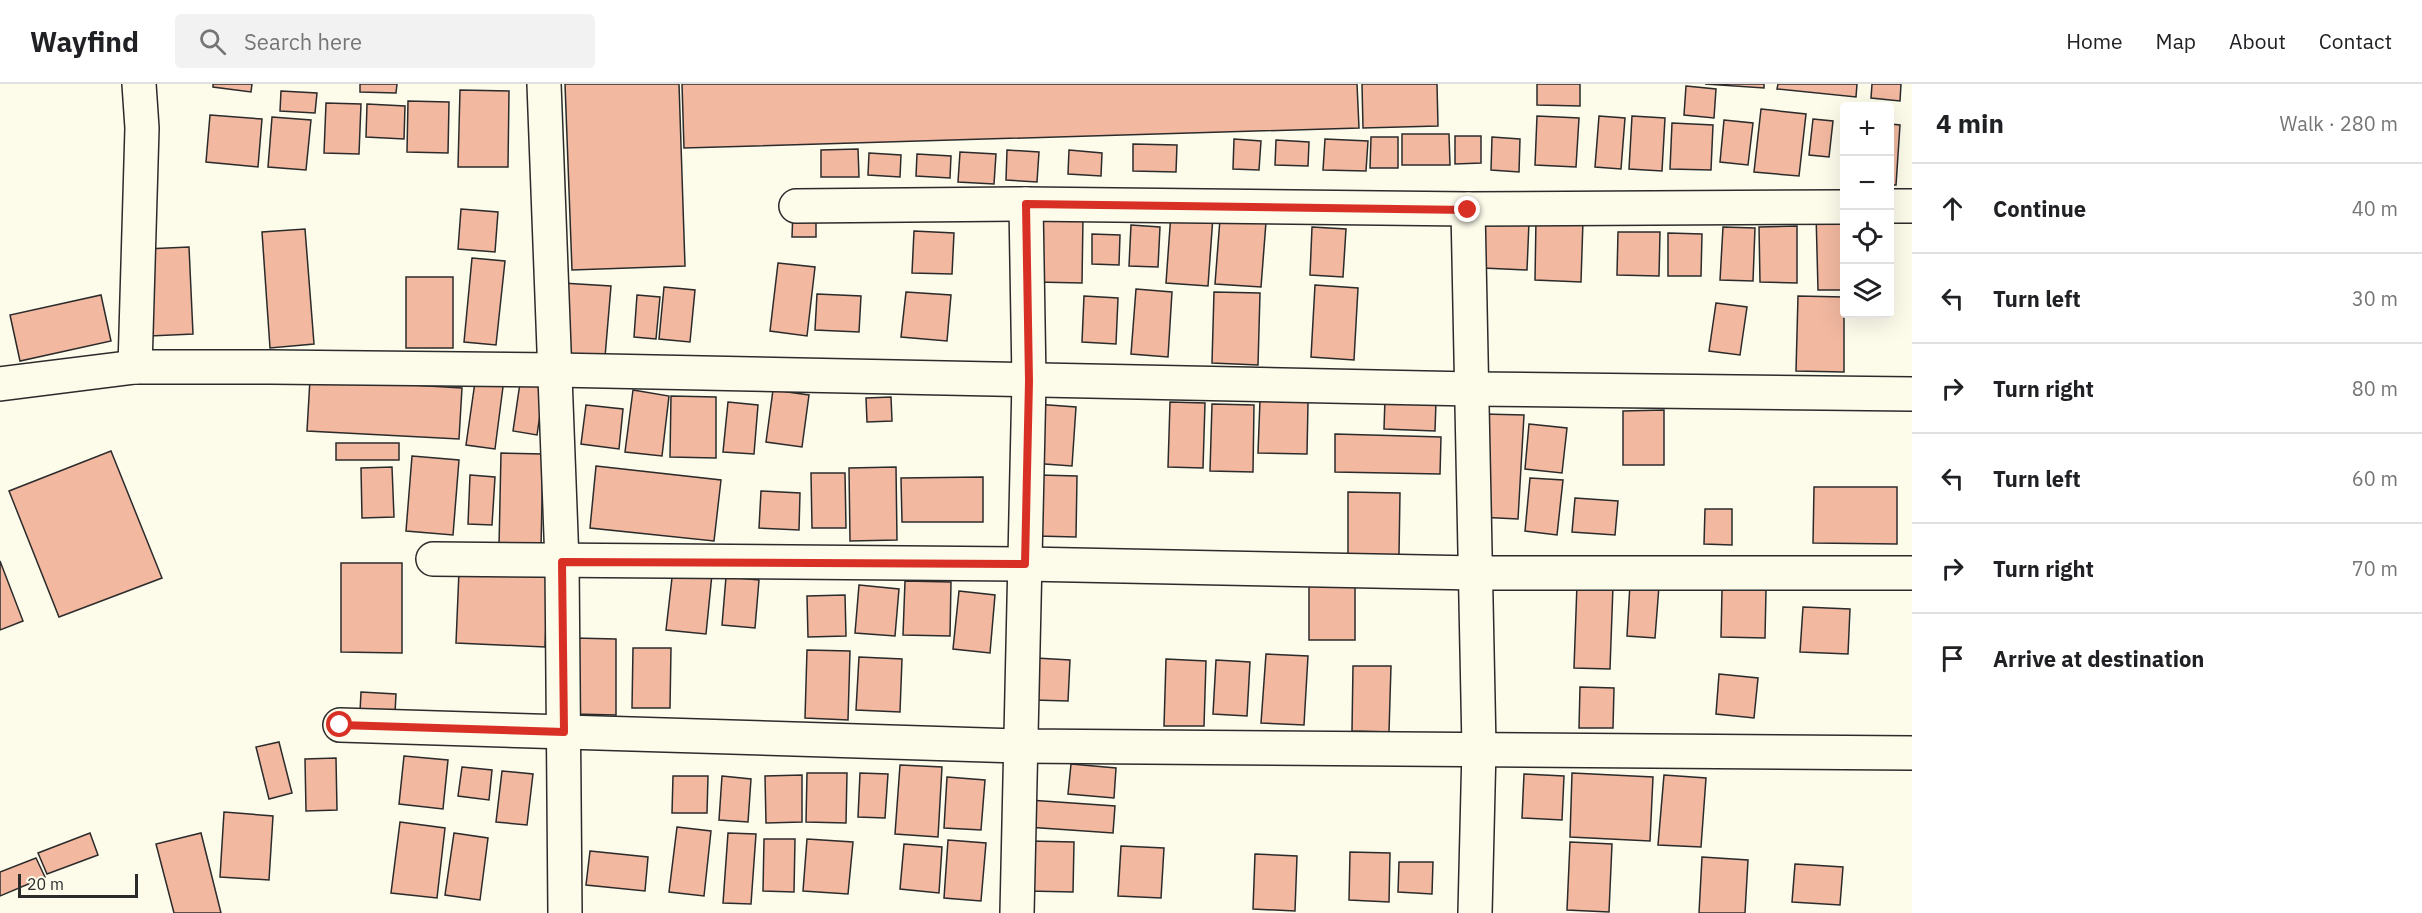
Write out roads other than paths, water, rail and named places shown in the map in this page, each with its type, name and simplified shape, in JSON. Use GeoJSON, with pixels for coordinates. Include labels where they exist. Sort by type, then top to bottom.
{"type":"FeatureCollection","features":[{"type":"Feature","properties":{"kind":"street"},"geometry":{"type":"LineString","coordinates":[[135,367],[142,128],[139,84]]}},
{"type":"Feature","properties":{"kind":"street"},"geometry":{"type":"LineString","coordinates":[[543,84],[562,562],[566,913]]}},
{"type":"Feature","properties":{"kind":"street"},"geometry":{"type":"LineString","coordinates":[[1017,913],[1029,381],[1026,204]]}},
{"type":"Feature","properties":{"kind":"street"},"geometry":{"type":"LineString","coordinates":[[796,206],[1026,204],[1468,210],[1840,207]]}},
{"type":"Feature","properties":{"kind":"street"},"geometry":{"type":"LineString","coordinates":[[1894,206],[1912,206]]}},
{"type":"Feature","properties":{"kind":"street"},"geometry":{"type":"LineString","coordinates":[[1468,210],[1479,748],[1475,913]]}},
{"type":"Feature","properties":{"kind":"street"},"geometry":{"type":"LineString","coordinates":[[0,384],[135,367],[556,370],[1472,389],[1912,394]]}},
{"type":"Feature","properties":{"kind":"street"},"geometry":{"type":"LineString","coordinates":[[433,559],[562,562],[1025,564],[1476,573],[1912,573]]}},
{"type":"Feature","properties":{"kind":"street"},"geometry":{"type":"LineString","coordinates":[[340,725],[1019,746],[1912,753]]}}]}
